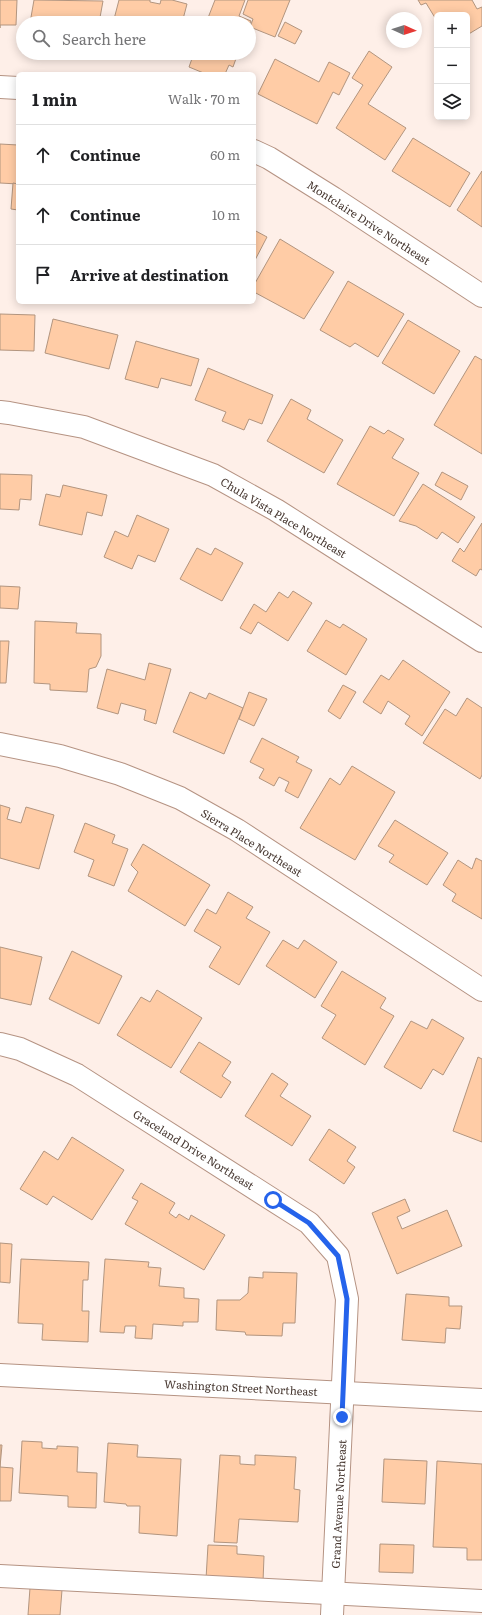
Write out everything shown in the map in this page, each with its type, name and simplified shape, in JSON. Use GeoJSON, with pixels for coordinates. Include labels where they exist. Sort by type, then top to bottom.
{"type":"FeatureCollection","features":[{"type":"Feature","properties":{"kind":"street"},"geometry":{"type":"LineString","coordinates":[[0,86],[16,88]]}},
{"type":"Feature","properties":{"kind":"street","name":"Montclaire Drive Northeast"},"geometry":{"type":"LineString","coordinates":[[256,153],[269,158],[333,198],[482,296]]}},
{"type":"Feature","properties":{"kind":"street","name":"Chula Vista Place Northeast"},"geometry":{"type":"LineString","coordinates":[[0,412],[84,427],[213,475],[276,510],[482,641]]}},
{"type":"Feature","properties":{"kind":"street","name":"Sierra Place Northeast"},"geometry":{"type":"LineString","coordinates":[[0,744],[68,758],[120,774],[180,798],[237,830],[482,990]]}},
{"type":"Feature","properties":{"kind":"street","name":"Graceland Drive Northeast"},"geometry":{"type":"LineString","coordinates":[[0,1044],[20,1049],[77,1075],[309,1223],[338,1256],[347,1299],[344,1393]]}},
{"type":"Feature","properties":{"kind":"street","name":"Washington Street Northeast"},"geometry":{"type":"LineString","coordinates":[[0,1375],[482,1400]]}},
{"type":"Feature","properties":{"kind":"street","name":"Grand Avenue Northeast"},"geometry":{"type":"LineString","coordinates":[[332,1615],[344,1393]]}},
{"type":"Feature","properties":{"kind":"street"},"geometry":{"type":"LineString","coordinates":[[0,1576],[482,1601]]}},
{"type":"Feature","properties":{"kind":"building"},"geometry":{"type":"Polygon","coordinates":[[[0,0],[17,0],[16,25],[0,25],[0,0]]]}},
{"type":"Feature","properties":{"kind":"building"},"geometry":{"type":"Polygon","coordinates":[[[34,0],[103,1],[100,16],[31,16],[34,0]]]}},
{"type":"Feature","properties":{"kind":"building"},"geometry":{"type":"Polygon","coordinates":[[[119,0],[150,0],[150,2],[160,4],[161,0],[172,0],[187,4],[184,16],[115,16],[119,0]]]}},
{"type":"Feature","properties":{"kind":"building"},"geometry":{"type":"Polygon","coordinates":[[[215,0],[245,0],[239,16],[209,16],[215,0]]]}},
{"type":"Feature","properties":{"kind":"building"},"geometry":{"type":"Polygon","coordinates":[[[248,0],[290,0],[275,37],[256,29],[256,16],[247,16],[243,14],[248,0]]]}},
{"type":"Feature","properties":{"kind":"building"},"geometry":{"type":"Polygon","coordinates":[[[418,0],[472,0],[477,9],[482,7],[482,26],[470,33],[470,12],[434,12],[434,16],[426,3],[421,5],[418,0]]]}},
{"type":"Feature","properties":{"kind":"building"},"geometry":{"type":"Polygon","coordinates":[[[285,22],[302,31],[295,44],[278,36],[285,22]]]}},
{"type":"Feature","properties":{"kind":"building"},"geometry":{"type":"Polygon","coordinates":[[[369,51],[392,67],[368,104],[406,128],[385,160],[336,128],[363,85],[352,78],[369,51]]]}},
{"type":"Feature","properties":{"kind":"building"},"geometry":{"type":"Polygon","coordinates":[[[275,59],[319,82],[329,62],[350,73],[339,95],[333,92],[317,124],[258,94],[275,59]]]}},
{"type":"Feature","properties":{"kind":"building"},"geometry":{"type":"Polygon","coordinates":[[[192,60],[236,60],[233,67],[229,65],[226,72],[201,72],[189,67],[192,60]]]}},
{"type":"Feature","properties":{"kind":"building"},"geometry":{"type":"Polygon","coordinates":[[[413,138],[470,173],[450,207],[392,171],[413,138]]]}},
{"type":"Feature","properties":{"kind":"building"},"geometry":{"type":"Polygon","coordinates":[[[0,144],[16,145],[16,184],[0,183],[0,144]]]}},
{"type":"Feature","properties":{"kind":"building"},"geometry":{"type":"Polygon","coordinates":[[[482,171],[482,227],[457,210],[482,171]]]}},
{"type":"Feature","properties":{"kind":"building"},"geometry":{"type":"Polygon","coordinates":[[[13,183],[16,184],[16,210],[11,209],[13,183]]]}},
{"type":"Feature","properties":{"kind":"building"},"geometry":{"type":"Polygon","coordinates":[[[256,231],[267,237],[256,258],[256,231]]]}},
{"type":"Feature","properties":{"kind":"building"},"geometry":{"type":"Polygon","coordinates":[[[280,239],[334,272],[304,319],[256,293],[256,281],[280,239]]]}},
{"type":"Feature","properties":{"kind":"building"},"geometry":{"type":"Polygon","coordinates":[[[348,281],[404,314],[378,357],[355,343],[350,347],[320,330],[348,281]]]}},
{"type":"Feature","properties":{"kind":"building"},"geometry":{"type":"Polygon","coordinates":[[[0,314],[35,315],[34,351],[0,350],[0,314]]]}},
{"type":"Feature","properties":{"kind":"building"},"geometry":{"type":"Polygon","coordinates":[[[53,319],[118,335],[109,369],[45,353],[53,319]]]}},
{"type":"Feature","properties":{"kind":"building"},"geometry":{"type":"Polygon","coordinates":[[[408,320],[460,351],[434,394],[382,363],[408,320]]]}},
{"type":"Feature","properties":{"kind":"building"},"geometry":{"type":"Polygon","coordinates":[[[136,341],[199,359],[191,386],[161,378],[158,388],[125,379],[136,341]]]}},
{"type":"Feature","properties":{"kind":"building"},"geometry":{"type":"Polygon","coordinates":[[[475,356],[482,360],[482,454],[434,425],[475,356]]]}},
{"type":"Feature","properties":{"kind":"building"},"geometry":{"type":"Polygon","coordinates":[[[208,368],[273,395],[262,424],[249,419],[244,430],[222,421],[226,412],[195,400],[208,368]]]}},
{"type":"Feature","properties":{"kind":"building"},"geometry":{"type":"Polygon","coordinates":[[[291,399],[311,410],[307,419],[343,440],[324,473],[267,441],[291,399]]]}},
{"type":"Feature","properties":{"kind":"building"},"geometry":{"type":"Polygon","coordinates":[[[370,426],[384,434],[388,430],[404,439],[392,458],[419,473],[394,516],[337,484],[370,426]]]}},
{"type":"Feature","properties":{"kind":"building"},"geometry":{"type":"Polygon","coordinates":[[[442,472],[468,486],[461,500],[435,485],[442,472]]]}},
{"type":"Feature","properties":{"kind":"building"},"geometry":{"type":"Polygon","coordinates":[[[0,474],[32,475],[31,500],[20,499],[19,510],[0,509],[0,474]]]}},
{"type":"Feature","properties":{"kind":"building"},"geometry":{"type":"Polygon","coordinates":[[[423,484],[475,517],[458,543],[442,532],[437,539],[416,526],[399,521],[423,484]]]}},
{"type":"Feature","properties":{"kind":"building"},"geometry":{"type":"Polygon","coordinates":[[[63,485],[107,495],[102,516],[87,512],[82,535],[39,525],[46,494],[60,497],[63,485]]]}},
{"type":"Feature","properties":{"kind":"building"},"geometry":{"type":"Polygon","coordinates":[[[137,515],[169,529],[155,562],[138,555],[132,569],[104,557],[115,531],[128,537],[137,515]]]}},
{"type":"Feature","properties":{"kind":"building"},"geometry":{"type":"Polygon","coordinates":[[[482,523],[482,570],[480,569],[476,576],[452,561],[460,548],[464,552],[482,523]]]}},
{"type":"Feature","properties":{"kind":"building"},"geometry":{"type":"Polygon","coordinates":[[[197,548],[211,555],[215,548],[243,563],[222,601],[180,579],[197,548]]]}},
{"type":"Feature","properties":{"kind":"building"},"geometry":{"type":"Polygon","coordinates":[[[0,586],[20,587],[18,609],[0,608],[0,586]]]}},
{"type":"Feature","properties":{"kind":"building"},"geometry":{"type":"Polygon","coordinates":[[[293,591],[312,603],[288,641],[258,622],[251,634],[240,628],[254,604],[266,612],[279,592],[288,598],[293,591]]]}},
{"type":"Feature","properties":{"kind":"building"},"geometry":{"type":"Polygon","coordinates":[[[326,620],[340,628],[343,624],[367,639],[346,675],[307,651],[326,620]]]}},
{"type":"Feature","properties":{"kind":"building"},"geometry":{"type":"Polygon","coordinates":[[[35,621],[77,623],[76,633],[101,634],[101,656],[96,667],[89,669],[87,692],[50,690],[50,684],[34,683],[35,621]]]}},
{"type":"Feature","properties":{"kind":"building"},"geometry":{"type":"Polygon","coordinates":[[[0,641],[9,641],[6,683],[0,683],[0,641]]]}},
{"type":"Feature","properties":{"kind":"building"},"geometry":{"type":"Polygon","coordinates":[[[403,660],[450,692],[422,736],[405,724],[410,716],[388,701],[381,714],[363,702],[381,675],[389,680],[403,660]]]}},
{"type":"Feature","properties":{"kind":"building"},"geometry":{"type":"Polygon","coordinates":[[[149,663],[171,669],[156,724],[144,720],[146,710],[121,703],[118,714],[97,708],[107,669],[145,680],[149,663]]]}},
{"type":"Feature","properties":{"kind":"building"},"geometry":{"type":"Polygon","coordinates":[[[343,685],[356,692],[340,719],[328,711],[343,685]]]}},
{"type":"Feature","properties":{"kind":"building"},"geometry":{"type":"Polygon","coordinates":[[[190,692],[206,699],[209,693],[243,708],[224,754],[173,732],[190,692]]]}},
{"type":"Feature","properties":{"kind":"building"},"geometry":{"type":"Polygon","coordinates":[[[249,692],[267,699],[254,726],[239,719],[249,692]]]}},
{"type":"Feature","properties":{"kind":"building"},"geometry":{"type":"Polygon","coordinates":[[[467,698],[482,708],[482,775],[480,779],[423,743],[445,709],[456,716],[467,698]]]}},
{"type":"Feature","properties":{"kind":"building"},"geometry":{"type":"Polygon","coordinates":[[[262,738],[299,757],[296,762],[312,770],[298,798],[285,791],[289,782],[279,777],[274,786],[259,778],[264,769],[250,762],[262,738]]]}},
{"type":"Feature","properties":{"kind":"building"},"geometry":{"type":"Polygon","coordinates":[[[352,766],[395,792],[355,860],[300,828],[330,778],[340,785],[352,766]]]}},
{"type":"Feature","properties":{"kind":"building"},"geometry":{"type":"Polygon","coordinates":[[[0,805],[10,808],[7,819],[21,823],[26,807],[54,815],[39,869],[0,858],[0,805]]]}},
{"type":"Feature","properties":{"kind":"building"},"geometry":{"type":"Polygon","coordinates":[[[395,820],[448,853],[427,885],[389,862],[394,855],[378,846],[395,820]]]}},
{"type":"Feature","properties":{"kind":"building"},"geometry":{"type":"Polygon","coordinates":[[[85,823],[115,835],[112,843],[128,849],[114,886],[88,876],[94,860],[74,852],[85,823]]]}},
{"type":"Feature","properties":{"kind":"building"},"geometry":{"type":"Polygon","coordinates":[[[143,844],[210,885],[185,926],[128,891],[138,872],[131,865],[143,844]]]}},
{"type":"Feature","properties":{"kind":"building"},"geometry":{"type":"Polygon","coordinates":[[[476,858],[482,861],[482,919],[452,901],[456,894],[443,885],[458,860],[472,869],[476,858]]]}},
{"type":"Feature","properties":{"kind":"building"},"geometry":{"type":"Polygon","coordinates":[[[228,892],[253,907],[246,918],[270,932],[239,985],[209,967],[221,947],[194,931],[207,909],[216,914],[228,892]]]}},
{"type":"Feature","properties":{"kind":"building"},"geometry":{"type":"Polygon","coordinates":[[[283,940],[298,949],[304,940],[337,962],[315,998],[266,966],[283,940]]]}},
{"type":"Feature","properties":{"kind":"building"},"geometry":{"type":"Polygon","coordinates":[[[0,947],[42,957],[31,1005],[0,998],[0,947]]]}},
{"type":"Feature","properties":{"kind":"building"},"geometry":{"type":"Polygon","coordinates":[[[72,951],[122,976],[99,1024],[49,999],[72,951]]]}},
{"type":"Feature","properties":{"kind":"building"},"geometry":{"type":"Polygon","coordinates":[[[342,971],[386,998],[380,1008],[394,1016],[365,1065],[322,1038],[336,1015],[321,1006],[342,971]]]}},
{"type":"Feature","properties":{"kind":"building"},"geometry":{"type":"Polygon","coordinates":[[[157,990],[202,1018],[171,1068],[117,1035],[141,997],[150,1002],[157,990]]]}},
{"type":"Feature","properties":{"kind":"building"},"geometry":{"type":"Polygon","coordinates":[[[432,1019],[464,1038],[443,1075],[433,1069],[421,1089],[384,1067],[411,1021],[427,1029],[432,1019]]]}},
{"type":"Feature","properties":{"kind":"building"},"geometry":{"type":"Polygon","coordinates":[[[199,1042],[231,1062],[222,1076],[231,1082],[221,1098],[180,1072],[199,1042]]]}},
{"type":"Feature","properties":{"kind":"building"},"geometry":{"type":"Polygon","coordinates":[[[478,1057],[482,1059],[482,1142],[453,1131],[478,1057]]]}},
{"type":"Feature","properties":{"kind":"building"},"geometry":{"type":"Polygon","coordinates":[[[272,1073],[288,1084],[280,1096],[311,1116],[292,1146],[245,1116],[272,1073]]]}},
{"type":"Feature","properties":{"kind":"building"},"geometry":{"type":"Polygon","coordinates":[[[329,1129],[356,1147],[347,1161],[355,1167],[344,1184],[309,1160],[329,1129]]]}},
{"type":"Feature","properties":{"kind":"building"},"geometry":{"type":"Polygon","coordinates":[[[72,1137],[124,1170],[92,1220],[53,1196],[47,1205],[20,1189],[44,1151],[58,1160],[72,1137]]]}},
{"type":"Feature","properties":{"kind":"building"},"geometry":{"type":"Polygon","coordinates":[[[141,1183],[175,1203],[169,1213],[176,1218],[179,1214],[189,1220],[191,1215],[225,1235],[204,1270],[125,1224],[138,1201],[132,1198],[141,1183]]]}},
{"type":"Feature","properties":{"kind":"building"},"geometry":{"type":"Polygon","coordinates":[[[405,1199],[410,1211],[397,1217],[402,1229],[447,1210],[462,1246],[397,1274],[372,1213],[405,1199]]]}},
{"type":"Feature","properties":{"kind":"building"},"geometry":{"type":"Polygon","coordinates":[[[0,1243],[12,1244],[10,1283],[0,1282],[0,1243]]]}},
{"type":"Feature","properties":{"kind":"building"},"geometry":{"type":"Polygon","coordinates":[[[21,1259],[89,1262],[88,1280],[83,1280],[82,1311],[89,1311],[88,1342],[42,1340],[43,1324],[18,1323],[21,1259]]]}},
{"type":"Feature","properties":{"kind":"building"},"geometry":{"type":"Polygon","coordinates":[[[105,1259],[149,1262],[148,1267],[161,1268],[159,1286],[184,1288],[184,1298],[199,1299],[198,1322],[183,1322],[183,1326],[153,1324],[152,1339],[135,1338],[136,1326],[125,1326],[124,1333],[100,1332],[105,1259]]]}},
{"type":"Feature","properties":{"kind":"building"},"geometry":{"type":"Polygon","coordinates":[[[263,1272],[297,1273],[295,1323],[283,1323],[282,1336],[246,1335],[245,1332],[216,1330],[217,1300],[240,1300],[248,1293],[249,1277],[263,1278],[263,1272]]]}},
{"type":"Feature","properties":{"kind":"building"},"geometry":{"type":"Polygon","coordinates":[[[406,1294],[449,1297],[449,1306],[462,1306],[460,1329],[446,1328],[445,1343],[402,1340],[406,1294]]]}},
{"type":"Feature","properties":{"kind":"building"},"geometry":{"type":"Polygon","coordinates":[[[22,1441],[42,1442],[42,1448],[57,1449],[57,1446],[78,1447],[77,1472],[97,1473],[96,1508],[68,1507],[68,1496],[19,1493],[22,1441]]]}},
{"type":"Feature","properties":{"kind":"building"},"geometry":{"type":"Polygon","coordinates":[[[108,1443],[138,1445],[137,1457],[181,1459],[177,1536],[139,1533],[140,1506],[127,1506],[126,1504],[104,1502],[108,1443]]]}},
{"type":"Feature","properties":{"kind":"building"},"geometry":{"type":"Polygon","coordinates":[[[0,1445],[2,1445],[0,1467],[0,1445]]]}},
{"type":"Feature","properties":{"kind":"building"},"geometry":{"type":"Polygon","coordinates":[[[220,1455],[240,1456],[240,1464],[255,1465],[255,1455],[296,1457],[294,1489],[300,1490],[298,1522],[239,1519],[237,1543],[214,1542],[220,1455]]]}},
{"type":"Feature","properties":{"kind":"building"},"geometry":{"type":"Polygon","coordinates":[[[384,1459],[427,1461],[425,1504],[382,1502],[384,1459]]]}},
{"type":"Feature","properties":{"kind":"building"},"geometry":{"type":"Polygon","coordinates":[[[437,1461],[482,1464],[482,1560],[467,1560],[467,1548],[433,1547],[437,1461]]]}},
{"type":"Feature","properties":{"kind":"building"},"geometry":{"type":"Polygon","coordinates":[[[0,1467],[13,1468],[11,1501],[0,1501],[0,1467]]]}},
{"type":"Feature","properties":{"kind":"building"},"geometry":{"type":"Polygon","coordinates":[[[380,1544],[414,1545],[413,1573],[379,1572],[380,1544]]]}},
{"type":"Feature","properties":{"kind":"building"},"geometry":{"type":"Polygon","coordinates":[[[208,1545],[237,1546],[237,1554],[264,1556],[263,1582],[206,1579],[208,1545]]]}},
{"type":"Feature","properties":{"kind":"building"},"geometry":{"type":"Polygon","coordinates":[[[30,1588],[62,1590],[60,1615],[28,1615],[30,1588]]]}},
{"type":"Feature","properties":{"kind":"route"},"geometry":{"type":"LineString","coordinates":[[273,1200],[309,1223],[338,1256],[347,1299],[342,1417]]}}]}
